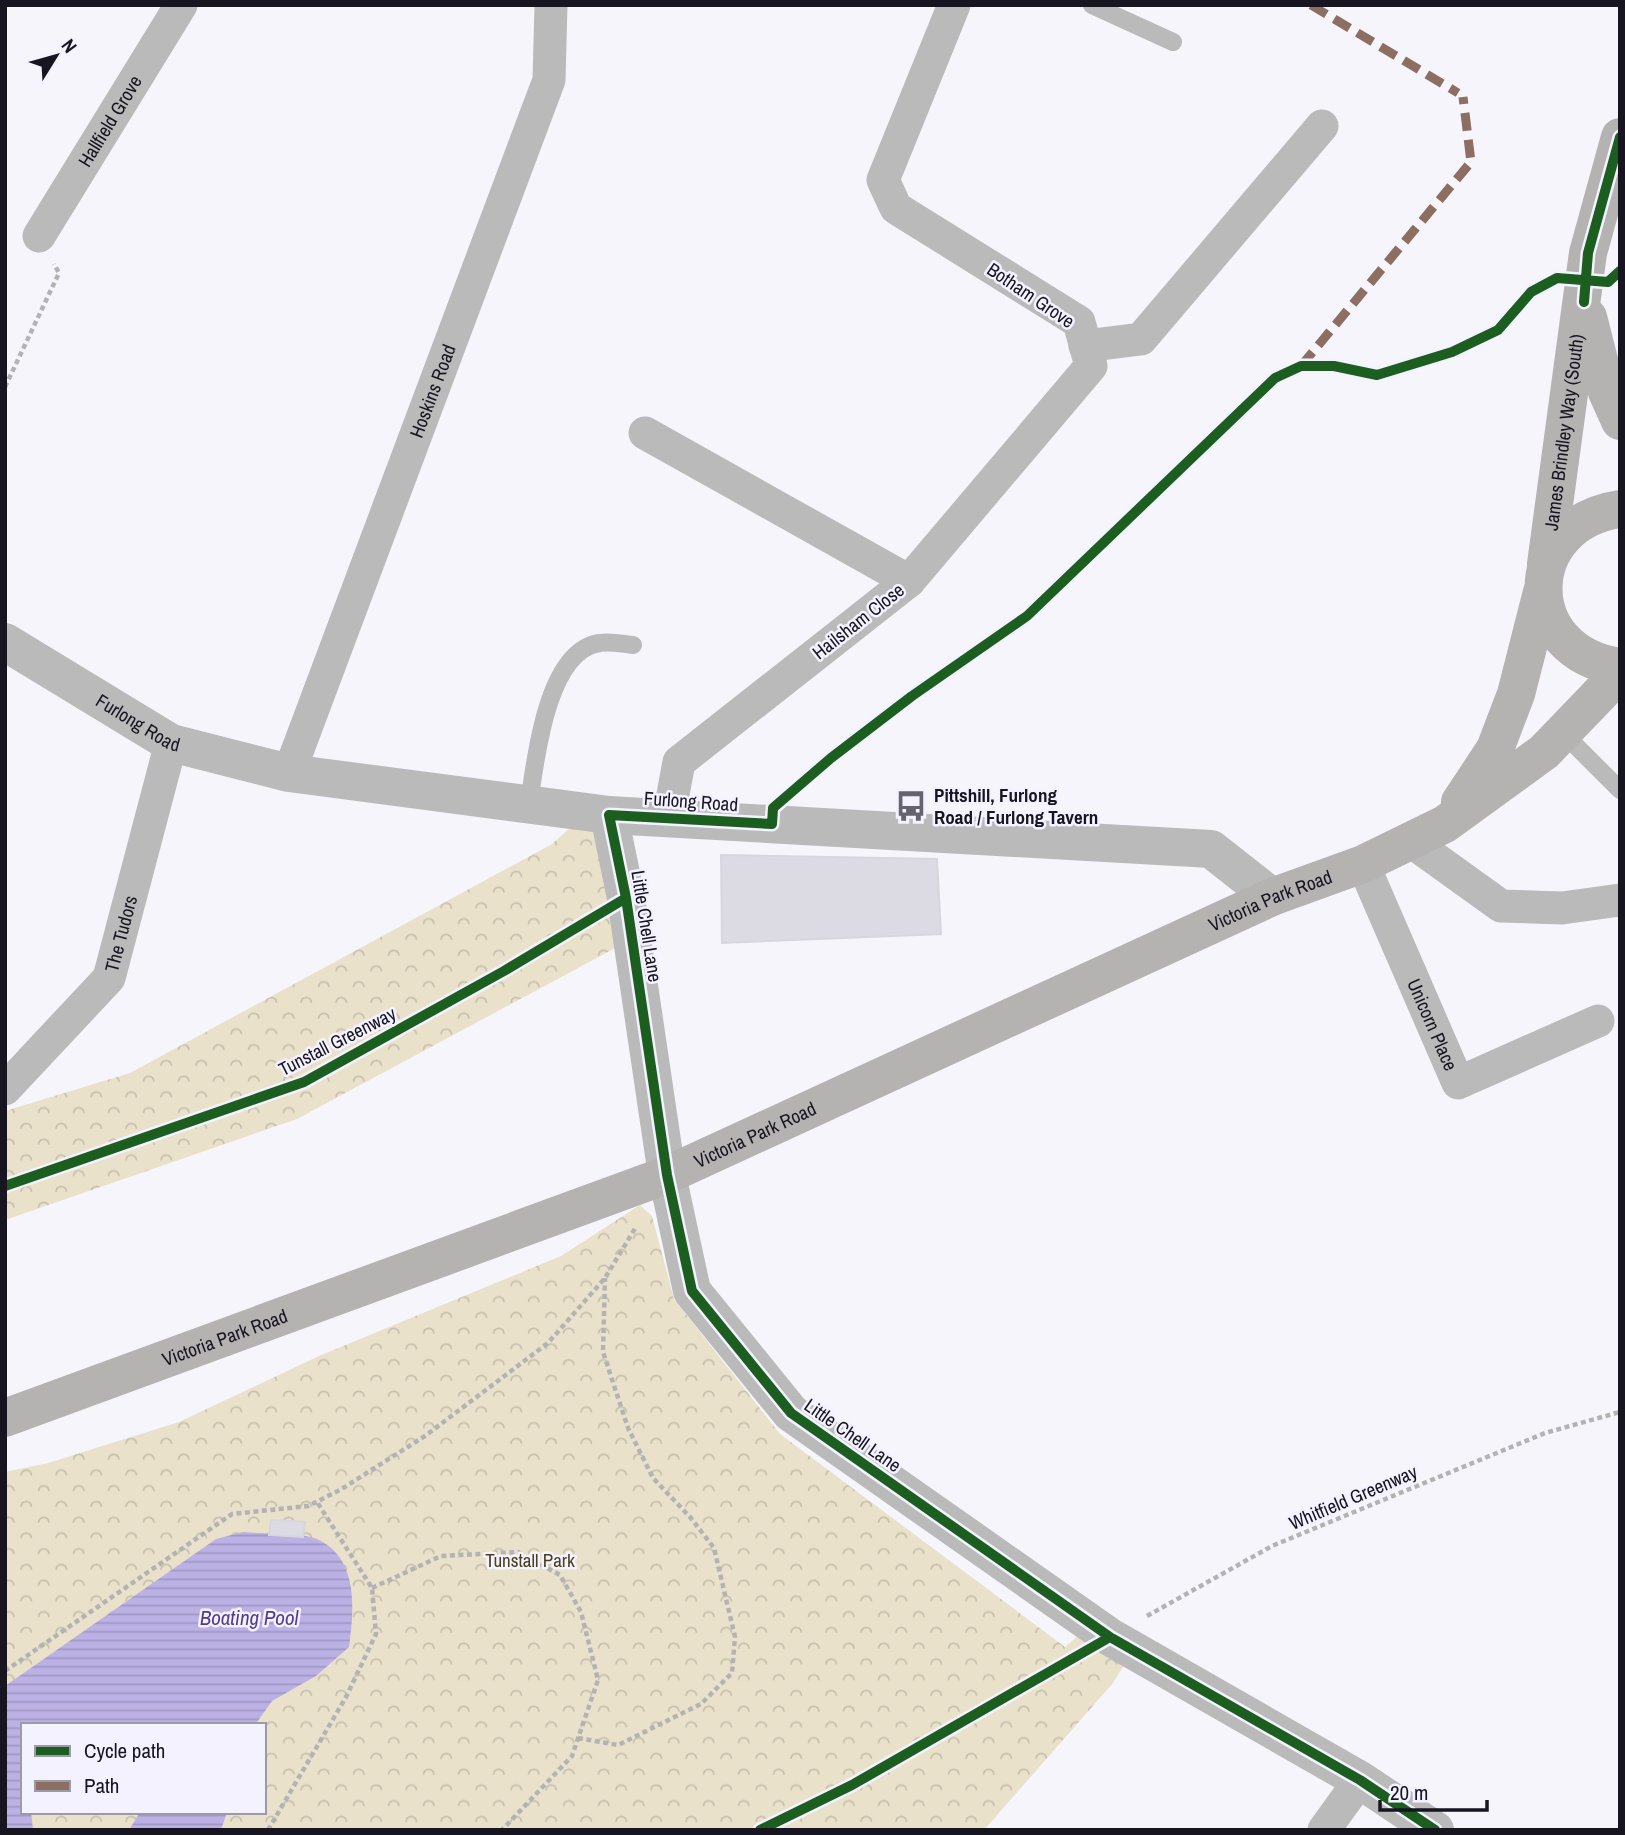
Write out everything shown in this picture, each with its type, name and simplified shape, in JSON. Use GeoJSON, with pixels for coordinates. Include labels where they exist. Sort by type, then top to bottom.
{"type":"FeatureCollection","features":[{"type":"Feature","properties":{"kind":"main road","name":"James Brindley Way (South)"},"geometry":{"type":"LineString","coordinates":[[1544,578],[1584,302],[1588,253],[1620,137]]}},
{"type":"Feature","properties":{"kind":"main road","name":"James Brindley Way (South)"},"geometry":{"type":"LineString","coordinates":[[1584,302],[1607,392],[1620,421]]}},
{"type":"Feature","properties":{"kind":"main road"},"geometry":{"type":"LineString","coordinates":[[1620,509],[1597,512],[1572,526],[1559,539],[1544,578],[1556,633],[1573,651],[1599,664],[1620,667]]}},
{"type":"Feature","properties":{"kind":"main road","name":"Victoria Park Road"},"geometry":{"type":"LineString","coordinates":[[1445,824],[1495,749],[1516,694],[1544,578]]}},
{"type":"Feature","properties":{"kind":"main road","name":"Victoria Park Road"},"geometry":{"type":"LineString","coordinates":[[5,1418],[667,1175],[1272,897],[1363,864],[1412,842],[1445,824],[1544,752],[1620,673]]}},
{"type":"Feature","properties":{"kind":"street","name":"Hallfield Grove"},"geometry":{"type":"LineString","coordinates":[[39,236],[181,5]]}},
{"type":"Feature","properties":{"kind":"street","name":"Hoskins Road"},"geometry":{"type":"LineString","coordinates":[[289,773],[549,80],[551,5]]}},
{"type":"Feature","properties":{"kind":"street","name":"Botham Grove"},"geometry":{"type":"LineString","coordinates":[[909,581],[1091,366],[1079,322],[896,208],[883,180],[954,5]]}},
{"type":"Feature","properties":{"kind":"street"},"geometry":{"type":"LineString","coordinates":[[1085,346],[1141,339],[1322,126]]}},
{"type":"Feature","properties":{"kind":"street","name":"Hailsham Close"},"geometry":{"type":"LineString","coordinates":[[645,433],[909,581],[679,762],[669,816]]}},
{"type":"Feature","properties":{"kind":"street","name":"Furlong Road"},"geometry":{"type":"LineString","coordinates":[[5,642],[171,743],[289,773],[609,815],[669,816],[1211,849],[1272,897]]}},
{"type":"Feature","properties":{"kind":"street","name":"The Tudors"},"geometry":{"type":"LineString","coordinates":[[5,1089],[109,978],[171,743]]}},
{"type":"Feature","properties":{"kind":"street","name":"Little Chell Lane"},"geometry":{"type":"LineString","coordinates":[[609,815],[626,898],[667,1175],[692,1291],[791,1413],[1110,1637],[1360,1780],[1435,1830]]}},
{"type":"Feature","properties":{"kind":"street"},"geometry":{"type":"LineString","coordinates":[[1412,842],[1502,906],[1562,908],[1620,900]]}},
{"type":"Feature","properties":{"kind":"street","name":"Unicorn Place"},"geometry":{"type":"LineString","coordinates":[[1363,864],[1458,1083],[1598,1021]]}},
{"type":"Feature","properties":{"kind":"street"},"geometry":{"type":"LineString","coordinates":[[1324,1830],[1360,1780]]}},
{"type":"Feature","properties":{"kind":"lane"},"geometry":{"type":"LineString","coordinates":[[1092,5],[1173,42]]}},
{"type":"Feature","properties":{"kind":"lane"},"geometry":{"type":"LineString","coordinates":[[529,804],[538,741],[549,699],[568,665],[598,643],[633,645]]}},
{"type":"Feature","properties":{"kind":"lane"},"geometry":{"type":"LineString","coordinates":[[1562,732],[1620,790]]}},
{"type":"Feature","properties":{"kind":"path"},"geometry":{"type":"LineString","coordinates":[[5,387],[59,273],[39,236]]}},
{"type":"Feature","properties":{"kind":"path"},"geometry":{"type":"LineString","coordinates":[[5,1671],[232,1514],[308,1506],[425,1436],[548,1343],[606,1278],[667,1175]]}},
{"type":"Feature","properties":{"kind":"path"},"geometry":{"type":"LineString","coordinates":[[578,1738],[618,1745],[702,1704],[732,1673],[735,1637],[714,1548],[690,1517],[653,1478],[628,1429],[603,1352],[606,1278]]}},
{"type":"Feature","properties":{"kind":"path"},"geometry":{"type":"LineString","coordinates":[[268,1830],[346,1697],[376,1634],[372,1588],[317,1502]]}},
{"type":"Feature","properties":{"kind":"path"},"geometry":{"type":"LineString","coordinates":[[372,1588],[441,1556],[518,1552],[560,1575],[581,1612],[598,1680],[572,1756],[502,1830]]}},
{"type":"Feature","properties":{"kind":"green space"},"geometry":{"type":"Polygon","coordinates":[[[588,812],[632,939],[297,1119],[5,1220],[5,1111],[130,1073],[552,844],[588,812]]]}},
{"type":"Feature","properties":{"kind":"green space","name":"Tunstall Park"},"geometry":{"type":"Polygon","coordinates":[[[640,1205],[652,1216],[674,1299],[780,1434],[1065,1647],[1092,1624],[1133,1651],[1113,1683],[984,1830],[5,1830],[5,1472],[48,1463],[179,1422],[319,1356],[561,1256],[640,1205]]]}},
{"type":"Feature","properties":{"kind":"water","name":"Boating Pool"},"geometry":{"type":"Polygon","coordinates":[[[243,1532],[282,1534],[312,1537],[332,1549],[341,1560],[351,1587],[349,1647],[316,1676],[272,1701],[256,1723],[21,1723],[21,1814],[31,1814],[33,1830],[5,1830],[5,1686],[216,1539],[243,1532]]]}},
{"type":"Feature","properties":{"kind":"water"},"geometry":{"type":"Polygon","coordinates":[[[139,1814],[226,1814],[221,1830],[129,1830],[139,1814]]]}},
{"type":"Feature","properties":{"kind":"building"},"geometry":{"type":"Polygon","coordinates":[[[721,855],[937,859],[941,934],[722,943],[721,855]]]}},
{"type":"Feature","properties":{"kind":"building"},"geometry":{"type":"Polygon","coordinates":[[[271,1520],[305,1522],[303,1537],[269,1535],[271,1520]]]}},
{"type":"Feature","properties":{"kind":"marked path"},"geometry":{"type":"LineString","coordinates":[[1311,5],[1458,93]]}},
{"type":"Feature","properties":{"kind":"marked path"},"geometry":{"type":"LineString","coordinates":[[1301,366],[1471,162],[1463,97]]}},
{"type":"Feature","properties":{"kind":"cycle path"},"geometry":{"type":"LineString","coordinates":[[1584,302],[1588,253],[1620,137]]}},
{"type":"Feature","properties":{"kind":"cycle path"},"geometry":{"type":"LineString","coordinates":[[1435,1830],[1360,1780],[1110,1637],[791,1413],[692,1291],[667,1175],[626,898],[609,815],[772,824],[773,808],[831,758],[912,696],[1027,616],[1275,378],[1301,366],[1334,366],[1377,375],[1452,352],[1498,330],[1531,292],[1557,278],[1608,282],[1620,271]]}},
{"type":"Feature","properties":{"kind":"cycle path","name":"Tunstall Greenway"},"geometry":{"type":"LineString","coordinates":[[5,1186],[304,1082],[504,971],[626,898]]}},
{"type":"Feature","properties":{"kind":"cycle path"},"geometry":{"type":"LineString","coordinates":[[760,1830],[852,1785],[1110,1637]]}},
{"type":"Feature","properties":{"kind":"place","name":"Pittshill, Furlong Road / Furlong Tavern"},"geometry":{"type":"Point","coordinates":[911,806]}}]}
